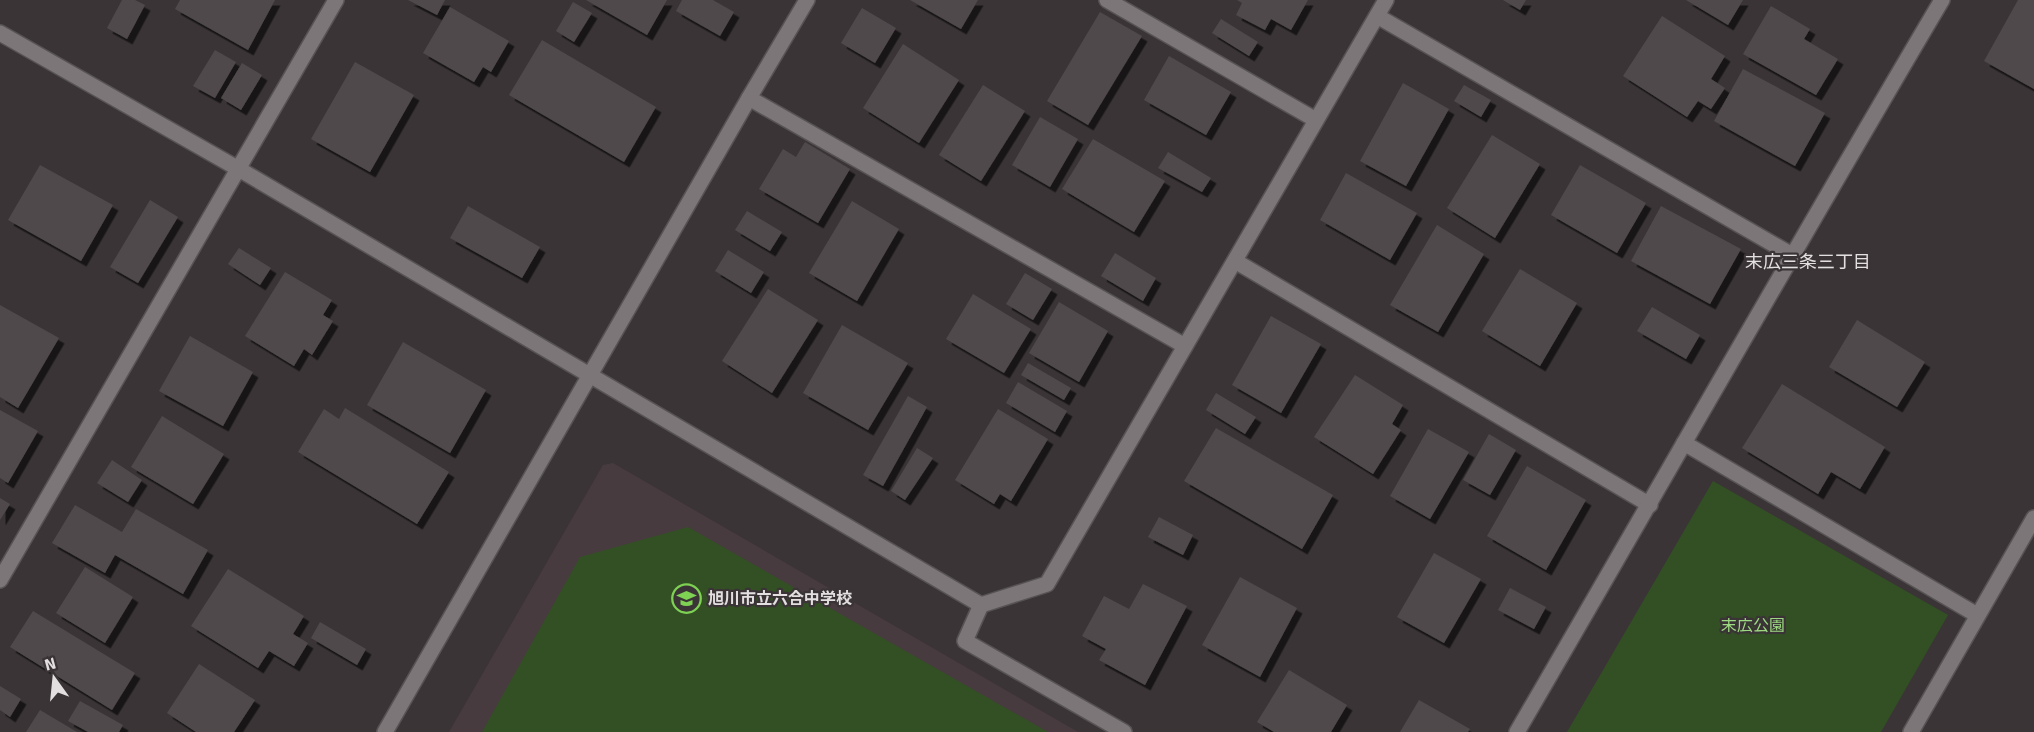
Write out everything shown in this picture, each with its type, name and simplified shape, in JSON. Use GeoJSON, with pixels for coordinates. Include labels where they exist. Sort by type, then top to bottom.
{"type":"FeatureCollection","features":[{"type":"Feature","properties":{"kind":"street"},"geometry":{"type":"LineString","coordinates":[[0,580],[336,0]]}},
{"type":"Feature","properties":{"kind":"street"},"geometry":{"type":"LineString","coordinates":[[385,732],[807,0]]}},
{"type":"Feature","properties":{"kind":"street"},"geometry":{"type":"LineString","coordinates":[[1107,0],[1316,120]]}},
{"type":"Feature","properties":{"kind":"street"},"geometry":{"type":"LineString","coordinates":[[0,33],[591,374],[981,605],[1047,584],[1386,0]]}},
{"type":"Feature","properties":{"kind":"street"},"geometry":{"type":"LineString","coordinates":[[1517,732],[1939,1]]}},
{"type":"Feature","properties":{"kind":"street"},"geometry":{"type":"LineString","coordinates":[[1377,16],[1792,255]]}},
{"type":"Feature","properties":{"kind":"street"},"geometry":{"type":"LineString","coordinates":[[749,98],[1185,346]]}},
{"type":"Feature","properties":{"kind":"street"},"geometry":{"type":"LineString","coordinates":[[1235,261],[1650,505]]}},
{"type":"Feature","properties":{"kind":"street"},"geometry":{"type":"LineString","coordinates":[[1684,443],[1977,615]]}},
{"type":"Feature","properties":{"kind":"street"},"geometry":{"type":"LineString","coordinates":[[1911,732],[2034,518]]}},
{"type":"Feature","properties":{"kind":"street"},"geometry":{"type":"LineString","coordinates":[[981,605],[965,641],[1124,732]]}},
{"type":"Feature","properties":{"kind":"shaded area","name":"旭川市立六合中学校"},"geometry":{"type":"Polygon","coordinates":[[[613,463],[1078,732],[449,732],[603,465],[613,463]]]}},
{"type":"Feature","properties":{"kind":"green space","name":"末広公園"},"geometry":{"type":"Polygon","coordinates":[[[1713,481],[1948,615],[1881,732],[1567,732],[1713,481]]]}},
{"type":"Feature","properties":{"kind":"green space","name":"旭川市立六合中学校"},"geometry":{"type":"Polygon","coordinates":[[[688,527],[1048,732],[482,732],[580,557],[688,527]]]}},
{"type":"Feature","properties":{"kind":"building"},"geometry":{"type":"Polygon","coordinates":[[[122,0],[135,0],[145,5],[127,39],[107,28],[122,0]]]}},
{"type":"Feature","properties":{"kind":"building"},"geometry":{"type":"Polygon","coordinates":[[[180,0],[275,0],[248,50],[175,9],[180,0]]]}},
{"type":"Feature","properties":{"kind":"building"},"geometry":{"type":"Polygon","coordinates":[[[408,0],[445,0],[437,15],[408,0]]]}},
{"type":"Feature","properties":{"kind":"building"},"geometry":{"type":"Polygon","coordinates":[[[586,0],[667,0],[647,35],[586,0]]]}},
{"type":"Feature","properties":{"kind":"building"},"geometry":{"type":"Polygon","coordinates":[[[682,0],[713,0],[734,12],[720,36],[676,11],[682,0]]]}},
{"type":"Feature","properties":{"kind":"building"},"geometry":{"type":"Polygon","coordinates":[[[910,0],[978,0],[961,29],[910,0]]]}},
{"type":"Feature","properties":{"kind":"building"},"geometry":{"type":"Polygon","coordinates":[[[1237,0],[1308,0],[1291,30],[1271,19],[1265,30],[1236,15],[1242,3],[1237,0]]]}},
{"type":"Feature","properties":{"kind":"building"},"geometry":{"type":"Polygon","coordinates":[[[1503,0],[1526,0],[1520,10],[1503,0]]]}},
{"type":"Feature","properties":{"kind":"building"},"geometry":{"type":"Polygon","coordinates":[[[1686,0],[1743,0],[1728,25],[1686,0]]]}},
{"type":"Feature","properties":{"kind":"building"},"geometry":{"type":"Polygon","coordinates":[[[2018,0],[2034,0],[2034,89],[1984,61],[2018,0]]]}},
{"type":"Feature","properties":{"kind":"building"},"geometry":{"type":"Polygon","coordinates":[[[573,2],[592,13],[574,42],[556,31],[573,2]]]}},
{"type":"Feature","properties":{"kind":"building"},"geometry":{"type":"Polygon","coordinates":[[[1771,6],[1810,29],[1804,39],[1838,59],[1816,95],[1743,54],[1771,6]]]}},
{"type":"Feature","properties":{"kind":"building"},"geometry":{"type":"Polygon","coordinates":[[[450,7],[509,41],[491,72],[483,67],[474,82],[423,53],[450,7]]]}},
{"type":"Feature","properties":{"kind":"building"},"geometry":{"type":"Polygon","coordinates":[[[862,8],[896,28],[875,63],[841,43],[862,8]]]}},
{"type":"Feature","properties":{"kind":"building"},"geometry":{"type":"Polygon","coordinates":[[[1100,12],[1142,36],[1088,125],[1047,101],[1100,12]]]}},
{"type":"Feature","properties":{"kind":"building"},"geometry":{"type":"Polygon","coordinates":[[[1662,16],[1725,56],[1711,79],[1725,88],[1711,109],[1698,101],[1687,117],[1623,76],[1662,16]]]}},
{"type":"Feature","properties":{"kind":"building"},"geometry":{"type":"Polygon","coordinates":[[[1221,19],[1258,42],[1249,56],[1212,33],[1221,19]]]}},
{"type":"Feature","properties":{"kind":"building"},"geometry":{"type":"Polygon","coordinates":[[[542,40],[656,107],[624,162],[509,95],[542,40]]]}},
{"type":"Feature","properties":{"kind":"building"},"geometry":{"type":"Polygon","coordinates":[[[903,44],[959,80],[919,143],[863,108],[903,44]]]}},
{"type":"Feature","properties":{"kind":"building"},"geometry":{"type":"Polygon","coordinates":[[[215,50],[236,62],[215,98],[193,86],[215,50]]]}},
{"type":"Feature","properties":{"kind":"building"},"geometry":{"type":"Polygon","coordinates":[[[1169,56],[1231,92],[1206,135],[1144,100],[1169,56]]]}},
{"type":"Feature","properties":{"kind":"building"},"geometry":{"type":"Polygon","coordinates":[[[355,62],[414,95],[370,172],[311,139],[355,62]]]}},
{"type":"Feature","properties":{"kind":"building"},"geometry":{"type":"Polygon","coordinates":[[[242,63],[262,75],[241,110],[221,98],[242,63]]]}},
{"type":"Feature","properties":{"kind":"building"},"geometry":{"type":"Polygon","coordinates":[[[1743,69],[1825,113],[1795,166],[1714,121],[1743,69]]]}},
{"type":"Feature","properties":{"kind":"building"},"geometry":{"type":"Polygon","coordinates":[[[1403,83],[1449,109],[1406,186],[1360,161],[1403,83]]]}},
{"type":"Feature","properties":{"kind":"building"},"geometry":{"type":"Polygon","coordinates":[[[983,85],[1025,111],[981,181],[939,155],[983,85]]]}},
{"type":"Feature","properties":{"kind":"building"},"geometry":{"type":"Polygon","coordinates":[[[1464,85],[1491,100],[1481,117],[1454,101],[1464,85]]]}},
{"type":"Feature","properties":{"kind":"building"},"geometry":{"type":"Polygon","coordinates":[[[1040,117],[1078,139],[1050,187],[1012,165],[1040,117]]]}},
{"type":"Feature","properties":{"kind":"building"},"geometry":{"type":"Polygon","coordinates":[[[1492,135],[1540,164],[1495,238],[1447,208],[1492,135]]]}},
{"type":"Feature","properties":{"kind":"building"},"geometry":{"type":"Polygon","coordinates":[[[1093,139],[1165,181],[1134,232],[1062,189],[1093,139]]]}},
{"type":"Feature","properties":{"kind":"building"},"geometry":{"type":"Polygon","coordinates":[[[805,142],[850,169],[818,223],[759,189],[783,149],[796,157],[805,142]]]}},
{"type":"Feature","properties":{"kind":"building"},"geometry":{"type":"Polygon","coordinates":[[[1168,152],[1211,178],[1202,192],[1158,168],[1168,152]]]}},
{"type":"Feature","properties":{"kind":"building"},"geometry":{"type":"Polygon","coordinates":[[[40,165],[113,205],[81,261],[8,220],[40,165]]]}},
{"type":"Feature","properties":{"kind":"building"},"geometry":{"type":"Polygon","coordinates":[[[1580,165],[1646,203],[1617,253],[1551,215],[1580,165]]]}},
{"type":"Feature","properties":{"kind":"building"},"geometry":{"type":"Polygon","coordinates":[[[1346,173],[1417,213],[1390,260],[1320,220],[1346,173]]]}},
{"type":"Feature","properties":{"kind":"building"},"geometry":{"type":"Polygon","coordinates":[[[150,200],[178,217],[138,283],[110,267],[150,200]]]}},
{"type":"Feature","properties":{"kind":"building"},"geometry":{"type":"Polygon","coordinates":[[[852,201],[899,229],[857,301],[809,273],[852,201]]]}},
{"type":"Feature","properties":{"kind":"building"},"geometry":{"type":"Polygon","coordinates":[[[468,206],[540,247],[522,278],[450,238],[468,206]]]}},
{"type":"Feature","properties":{"kind":"building"},"geometry":{"type":"Polygon","coordinates":[[[1661,206],[1741,249],[1710,304],[1631,261],[1661,206]]]}},
{"type":"Feature","properties":{"kind":"building"},"geometry":{"type":"Polygon","coordinates":[[[747,211],[782,232],[770,251],[735,230],[747,211]]]}},
{"type":"Feature","properties":{"kind":"building"},"geometry":{"type":"Polygon","coordinates":[[[1437,225],[1484,254],[1438,332],[1390,305],[1437,225]]]}},
{"type":"Feature","properties":{"kind":"building"},"geometry":{"type":"Polygon","coordinates":[[[239,248],[271,268],[260,285],[228,264],[239,248]]]}},
{"type":"Feature","properties":{"kind":"building"},"geometry":{"type":"Polygon","coordinates":[[[728,250],[764,272],[751,293],[715,271],[728,250]]]}},
{"type":"Feature","properties":{"kind":"building"},"geometry":{"type":"Polygon","coordinates":[[[1115,253],[1156,278],[1143,301],[1101,276],[1115,253]]]}},
{"type":"Feature","properties":{"kind":"building"},"geometry":{"type":"Polygon","coordinates":[[[1520,269],[1577,303],[1540,366],[1482,331],[1520,269]]]}},
{"type":"Feature","properties":{"kind":"building"},"geometry":{"type":"Polygon","coordinates":[[[285,272],[332,300],[323,315],[333,321],[312,355],[304,349],[294,366],[245,336],[285,272]]]}},
{"type":"Feature","properties":{"kind":"building"},"geometry":{"type":"Polygon","coordinates":[[[1025,273],[1052,289],[1033,320],[1006,304],[1025,273]]]}},
{"type":"Feature","properties":{"kind":"building"},"geometry":{"type":"Polygon","coordinates":[[[768,289],[818,320],[772,393],[722,361],[768,289]]]}},
{"type":"Feature","properties":{"kind":"building"},"geometry":{"type":"Polygon","coordinates":[[[973,294],[1031,329],[1004,373],[946,339],[973,294]]]}},
{"type":"Feature","properties":{"kind":"building"},"geometry":{"type":"Polygon","coordinates":[[[1059,302],[1108,331],[1079,382],[1029,353],[1059,302]]]}},
{"type":"Feature","properties":{"kind":"building"},"geometry":{"type":"Polygon","coordinates":[[[0,305],[59,338],[18,408],[0,397],[0,305]]]}},
{"type":"Feature","properties":{"kind":"building"},"geometry":{"type":"Polygon","coordinates":[[[1652,307],[1700,335],[1686,359],[1637,331],[1652,307]]]}},
{"type":"Feature","properties":{"kind":"building"},"geometry":{"type":"Polygon","coordinates":[[[1271,316],[1321,344],[1281,413],[1232,385],[1271,316]]]}},
{"type":"Feature","properties":{"kind":"building"},"geometry":{"type":"Polygon","coordinates":[[[1857,320],[1925,362],[1897,407],[1829,367],[1857,320]]]}},
{"type":"Feature","properties":{"kind":"building"},"geometry":{"type":"Polygon","coordinates":[[[842,325],[908,363],[868,430],[803,393],[842,325]]]}},
{"type":"Feature","properties":{"kind":"building"},"geometry":{"type":"Polygon","coordinates":[[[190,336],[253,372],[223,426],[159,391],[190,336]]]}},
{"type":"Feature","properties":{"kind":"building"},"geometry":{"type":"Polygon","coordinates":[[[403,342],[486,390],[450,453],[367,405],[403,342]]]}},
{"type":"Feature","properties":{"kind":"building"},"geometry":{"type":"Polygon","coordinates":[[[1028,363],[1071,388],[1064,400],[1021,375],[1028,363]]]}},
{"type":"Feature","properties":{"kind":"building"},"geometry":{"type":"Polygon","coordinates":[[[1355,375],[1403,405],[1392,424],[1401,430],[1373,474],[1314,437],[1355,375]]]}},
{"type":"Feature","properties":{"kind":"building"},"geometry":{"type":"Polygon","coordinates":[[[1018,382],[1067,411],[1055,432],[1006,403],[1018,382]]]}},
{"type":"Feature","properties":{"kind":"building"},"geometry":{"type":"Polygon","coordinates":[[[1782,384],[1885,447],[1860,489],[1831,472],[1818,494],[1742,448],[1782,384]]]}},
{"type":"Feature","properties":{"kind":"building"},"geometry":{"type":"Polygon","coordinates":[[[1216,393],[1256,417],[1245,434],[1206,410],[1216,393]]]}},
{"type":"Feature","properties":{"kind":"building"},"geometry":{"type":"Polygon","coordinates":[[[908,396],[927,407],[883,486],[863,475],[908,396]]]}},
{"type":"Feature","properties":{"kind":"building"},"geometry":{"type":"Polygon","coordinates":[[[345,408],[449,472],[417,524],[298,452],[324,409],[339,419],[345,408]]]}},
{"type":"Feature","properties":{"kind":"building"},"geometry":{"type":"Polygon","coordinates":[[[998,409],[1048,439],[1011,501],[1000,494],[994,504],[955,480],[998,409]]]}},
{"type":"Feature","properties":{"kind":"building"},"geometry":{"type":"Polygon","coordinates":[[[0,410],[38,431],[8,483],[0,478],[0,410]]]}},
{"type":"Feature","properties":{"kind":"building"},"geometry":{"type":"Polygon","coordinates":[[[162,416],[224,454],[193,504],[131,467],[162,416]]]}},
{"type":"Feature","properties":{"kind":"building"},"geometry":{"type":"Polygon","coordinates":[[[1216,428],[1333,495],[1302,549],[1184,481],[1216,428]]]}},
{"type":"Feature","properties":{"kind":"building"},"geometry":{"type":"Polygon","coordinates":[[[1428,429],[1469,452],[1430,519],[1390,496],[1428,429]]]}},
{"type":"Feature","properties":{"kind":"building"},"geometry":{"type":"Polygon","coordinates":[[[1489,434],[1516,450],[1490,495],[1463,480],[1489,434]]]}},
{"type":"Feature","properties":{"kind":"building"},"geometry":{"type":"Polygon","coordinates":[[[917,448],[933,458],[905,500],[891,491],[917,448]]]}},
{"type":"Feature","properties":{"kind":"building"},"geometry":{"type":"Polygon","coordinates":[[[112,460],[142,480],[128,502],[97,483],[112,460]]]}},
{"type":"Feature","properties":{"kind":"building"},"geometry":{"type":"Polygon","coordinates":[[[1527,466],[1586,500],[1546,570],[1487,536],[1527,466]]]}},
{"type":"Feature","properties":{"kind":"building"},"geometry":{"type":"Polygon","coordinates":[[[0,498],[10,504],[0,520],[0,498]]]}},
{"type":"Feature","properties":{"kind":"building"},"geometry":{"type":"Polygon","coordinates":[[[75,505],[122,532],[136,509],[208,550],[183,594],[115,555],[105,573],[52,543],[75,505]]]}},
{"type":"Feature","properties":{"kind":"building"},"geometry":{"type":"Polygon","coordinates":[[[1159,517],[1193,535],[1183,555],[1148,537],[1159,517]]]}},
{"type":"Feature","properties":{"kind":"building"},"geometry":{"type":"Polygon","coordinates":[[[1434,553],[1481,579],[1444,643],[1397,617],[1434,553]]]}},
{"type":"Feature","properties":{"kind":"building"},"geometry":{"type":"Polygon","coordinates":[[[85,567],[133,597],[105,643],[56,613],[85,567]]]}},
{"type":"Feature","properties":{"kind":"building"},"geometry":{"type":"Polygon","coordinates":[[[228,569],[304,616],[293,634],[308,643],[294,666],[269,651],[258,668],[191,626],[228,569]]]}},
{"type":"Feature","properties":{"kind":"building"},"geometry":{"type":"Polygon","coordinates":[[[1240,577],[1297,608],[1260,677],[1202,645],[1240,577]]]}},
{"type":"Feature","properties":{"kind":"building"},"geometry":{"type":"Polygon","coordinates":[[[1143,584],[1187,606],[1145,685],[1099,660],[1106,649],[1082,636],[1104,596],[1129,609],[1143,584]]]}},
{"type":"Feature","properties":{"kind":"building"},"geometry":{"type":"Polygon","coordinates":[[[1510,588],[1546,607],[1534,629],[1498,610],[1510,588]]]}},
{"type":"Feature","properties":{"kind":"building"},"geometry":{"type":"Polygon","coordinates":[[[33,611],[135,673],[112,710],[10,647],[33,611]]]}},
{"type":"Feature","properties":{"kind":"building"},"geometry":{"type":"Polygon","coordinates":[[[320,622],[366,649],[357,665],[311,638],[320,622]]]}},
{"type":"Feature","properties":{"kind":"building"},"geometry":{"type":"Polygon","coordinates":[[[199,664],[255,700],[234,732],[196,732],[167,713],[199,664]]]}},
{"type":"Feature","properties":{"kind":"building"},"geometry":{"type":"Polygon","coordinates":[[[1289,670],[1347,705],[1331,732],[1274,732],[1257,722],[1289,670]]]}},
{"type":"Feature","properties":{"kind":"building"},"geometry":{"type":"Polygon","coordinates":[[[0,686],[21,699],[10,717],[0,710],[0,686]]]}},
{"type":"Feature","properties":{"kind":"building"},"geometry":{"type":"Polygon","coordinates":[[[1419,700],[1470,729],[1468,732],[1400,732],[1419,700]]]}},
{"type":"Feature","properties":{"kind":"building"},"geometry":{"type":"Polygon","coordinates":[[[80,701],[123,725],[119,732],[88,732],[68,721],[80,701]]]}},
{"type":"Feature","properties":{"kind":"building"},"geometry":{"type":"Polygon","coordinates":[[[40,710],[77,732],[26,732],[40,710]]]}},
{"type":"Feature","properties":{"kind":"place","name":"旭川市立六合中学校"},"geometry":{"type":"Point","coordinates":[687,599]}},
{"type":"Feature","properties":{"kind":"district","name":"末広三条三丁目"},"geometry":{"type":"Point","coordinates":[1808,262]}}]}
